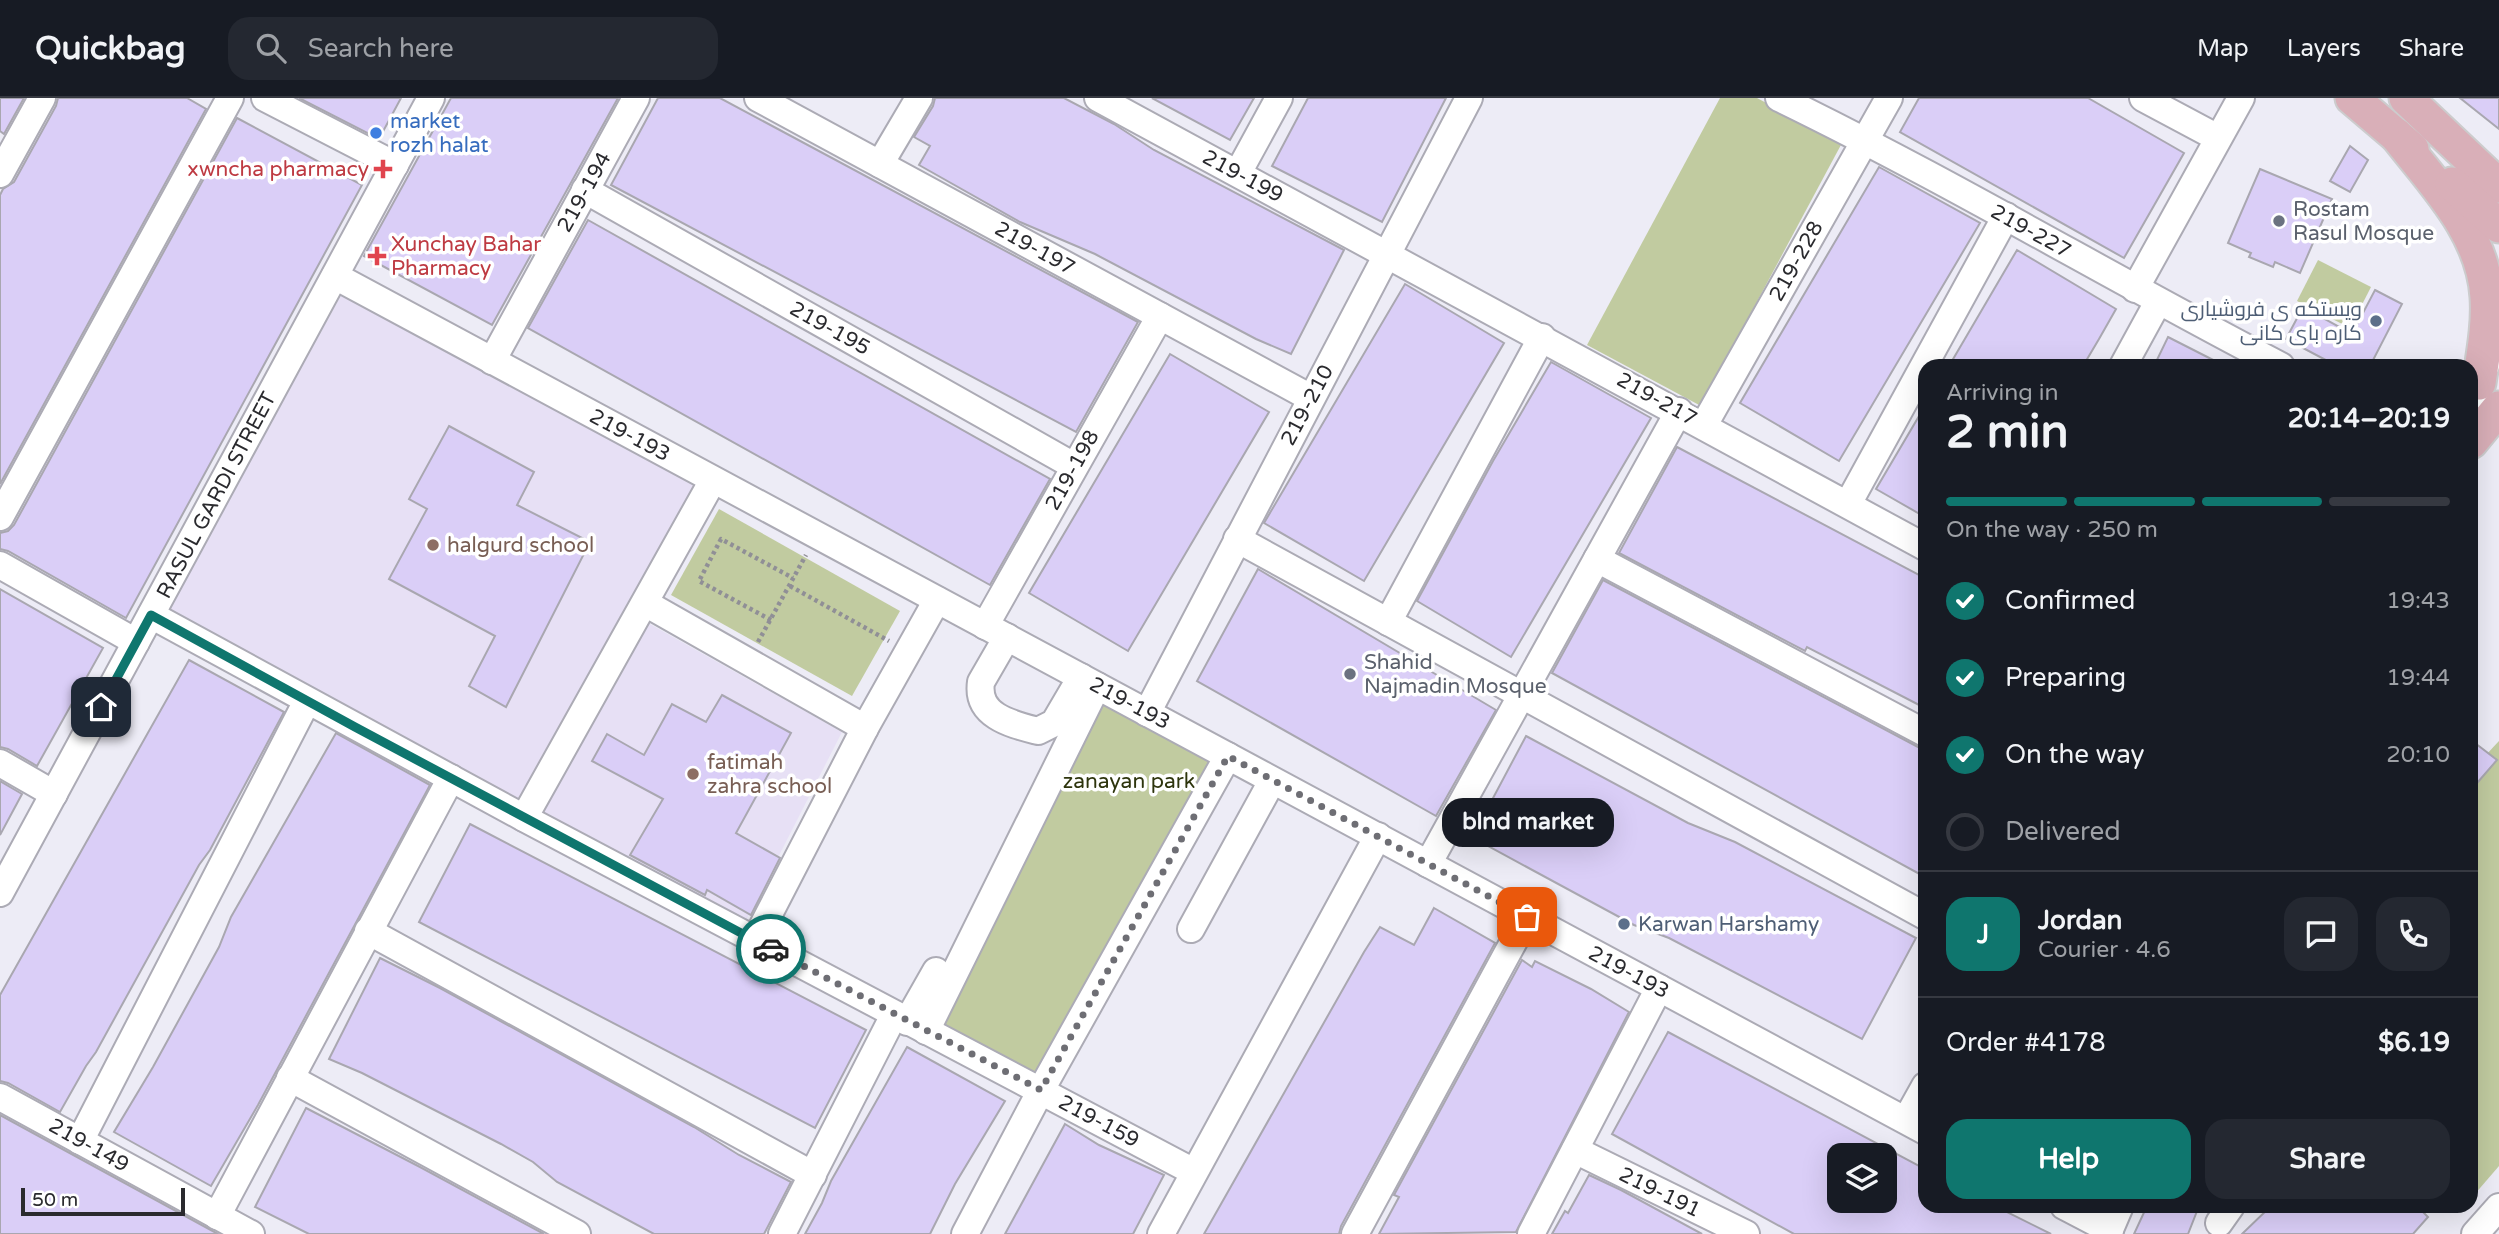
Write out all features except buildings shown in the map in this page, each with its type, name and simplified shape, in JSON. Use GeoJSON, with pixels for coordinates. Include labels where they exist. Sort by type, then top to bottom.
{"type":"FeatureCollection","features":[{"type":"Feature","properties":{"kind":"main road"},"geometry":{"type":"LineString","coordinates":[[2352,98],[2499,226]]}},
{"type":"Feature","properties":{"kind":"main road"},"geometry":{"type":"LineString","coordinates":[[2406,98],[2499,186]]}},
{"type":"Feature","properties":{"kind":"main road"},"geometry":{"type":"LineString","coordinates":[[2396,135],[2470,234],[2483,265],[2488,300],[2485,343],[2487,390],[2478,420]]}},
{"type":"Feature","properties":{"kind":"street"},"geometry":{"type":"LineString","coordinates":[[4,158],[42,98]]}},
{"type":"Feature","properties":{"kind":"street"},"geometry":{"type":"LineString","coordinates":[[0,517],[230,98]]}},
{"type":"Feature","properties":{"kind":"street"},"geometry":{"type":"LineString","coordinates":[[265,98],[395,165]]}},
{"type":"Feature","properties":{"kind":"street","name":"RASUL GARDI STREET"},"geometry":{"type":"LineString","coordinates":[[0,893],[431,98]]}},
{"type":"Feature","properties":{"kind":"street","name":"219-194"},"geometry":{"type":"LineString","coordinates":[[492,360],[636,98]]}},
{"type":"Feature","properties":{"kind":"street","name":"219-197"},"geometry":{"type":"LineString","coordinates":[[758,98],[1311,398]]}},
{"type":"Feature","properties":{"kind":"street"},"geometry":{"type":"LineString","coordinates":[[880,164],[919,98]]}},
{"type":"Feature","properties":{"kind":"street","name":"219-199"},"geometry":{"type":"LineString","coordinates":[[1098,98],[1387,253]]}},
{"type":"Feature","properties":{"kind":"street"},"geometry":{"type":"LineString","coordinates":[[1238,173],[1279,98]]}},
{"type":"Feature","properties":{"kind":"street","name":"219-210"},"geometry":{"type":"LineString","coordinates":[[1147,713],[1469,98]]}},
{"type":"Feature","properties":{"kind":"street","name":"219-227"},"geometry":{"type":"LineString","coordinates":[[1779,98],[1865,140],[2158,302],[2268,359]]}},
{"type":"Feature","properties":{"kind":"street","name":"219-228"},"geometry":{"type":"LineString","coordinates":[[1704,425],[1889,98]]}},
{"type":"Feature","properties":{"kind":"street"},"geometry":{"type":"LineString","coordinates":[[2143,98],[2218,138]]}},
{"type":"Feature","properties":{"kind":"street"},"geometry":{"type":"LineString","coordinates":[[2135,289],[2241,98]]}},
{"type":"Feature","properties":{"kind":"street","name":"219-195"},"geometry":{"type":"LineString","coordinates":[[585,190],[1074,466]]}},
{"type":"Feature","properties":{"kind":"street"},"geometry":{"type":"LineString","coordinates":[[1928,359],[2006,216]]}},
{"type":"Feature","properties":{"kind":"street","name":"219-217"},"geometry":{"type":"LineString","coordinates":[[1387,253],[1918,543]]}},
{"type":"Feature","properties":{"kind":"street","name":"219-193"},"geometry":{"type":"LineString","coordinates":[[335,276],[1915,1126]]}},
{"type":"Feature","properties":{"kind":"street"},"geometry":{"type":"LineString","coordinates":[[2127,359],[2158,302]]}},
{"type":"Feature","properties":{"kind":"street","name":"219-198"},"geometry":{"type":"LineString","coordinates":[[1089,682],[1054,723],[1038,731],[1007,723],[991,712],[982,701],[980,690],[996,631],[1074,466],[1160,316]]}},
{"type":"Feature","properties":{"kind":"street"},"geometry":{"type":"LineString","coordinates":[[2478,412],[2487,390],[2499,330]]}},
{"type":"Feature","properties":{"kind":"street"},"geometry":{"type":"LineString","coordinates":[[1388,622],[1542,337]]}},
{"type":"Feature","properties":{"kind":"street"},"geometry":{"type":"LineString","coordinates":[[1848,504],[1918,376]]}},
{"type":"Feature","properties":{"kind":"street"},"geometry":{"type":"LineString","coordinates":[[1428,864],[1679,411]]}},
{"type":"Feature","properties":{"kind":"street"},"geometry":{"type":"LineString","coordinates":[[524,818],[713,480]]}},
{"type":"Feature","properties":{"kind":"street"},"geometry":{"type":"LineString","coordinates":[[1237,539],[1918,912]]}},
{"type":"Feature","properties":{"kind":"street"},"geometry":{"type":"LineString","coordinates":[[1597,559],[1918,729]]}},
{"type":"Feature","properties":{"kind":"street"},"geometry":{"type":"LineString","coordinates":[[0,565],[136,642]]}},
{"type":"Feature","properties":{"kind":"street"},"geometry":{"type":"LineString","coordinates":[[755,940],[937,600]]}},
{"type":"Feature","properties":{"kind":"street"},"geometry":{"type":"LineString","coordinates":[[645,603],[866,729]]}},
{"type":"Feature","properties":{"kind":"street","name":"219-159"},"geometry":{"type":"LineString","coordinates":[[151,615],[524,818],[1194,1172]]}},
{"type":"Feature","properties":{"kind":"street"},"geometry":{"type":"LineString","coordinates":[[782,1234],[813,1175],[909,1022],[1089,682]]}},
{"type":"Feature","properties":{"kind":"street"},"geometry":{"type":"LineString","coordinates":[[80,1141],[307,701]]}},
{"type":"Feature","properties":{"kind":"street"},"geometry":{"type":"LineString","coordinates":[[965,1234],[1041,1090],[1228,756]]}},
{"type":"Feature","properties":{"kind":"street"},"geometry":{"type":"LineString","coordinates":[[0,763],[54,794]]}},
{"type":"Feature","properties":{"kind":"street"},"geometry":{"type":"LineString","coordinates":[[218,1216],[451,778]]}},
{"type":"Feature","properties":{"kind":"street"},"geometry":{"type":"LineString","coordinates":[[1191,929],[1272,781]]}},
{"type":"Feature","properties":{"kind":"street"},"geometry":{"type":"LineString","coordinates":[[1161,1234],[1378,836]]}},
{"type":"Feature","properties":{"kind":"street"},"geometry":{"type":"LineString","coordinates":[[1355,1234],[1527,917]]}},
{"type":"Feature","properties":{"kind":"street"},"geometry":{"type":"LineString","coordinates":[[368,931],[813,1175]]}},
{"type":"Feature","properties":{"kind":"street"},"geometry":{"type":"LineString","coordinates":[[909,1022],[936,971]]}},
{"type":"Feature","properties":{"kind":"street"},"geometry":{"type":"LineString","coordinates":[[1531,1234],[1659,988]]}},
{"type":"Feature","properties":{"kind":"street"},"geometry":{"type":"LineString","coordinates":[[290,1078],[577,1234]]}},
{"type":"Feature","properties":{"kind":"street","name":"219-149"},"geometry":{"type":"LineString","coordinates":[[0,1097],[251,1234]]}},
{"type":"Feature","properties":{"kind":"street","name":"219-191"},"geometry":{"type":"LineString","coordinates":[[1575,1150],[1746,1234]]}},
{"type":"Feature","properties":{"kind":"street"},"geometry":{"type":"LineString","coordinates":[[2076,1213],[2109,1232],[2117,1213]]}},
{"type":"Feature","properties":{"kind":"path"},"geometry":{"type":"LineString","coordinates":[[748,661],[817,535]]}},
{"type":"Feature","properties":{"kind":"path"},"geometry":{"type":"LineString","coordinates":[[771,620],[699,581],[722,539],[793,578]]}},
{"type":"Feature","properties":{"kind":"path"},"geometry":{"type":"LineString","coordinates":[[789,585],[908,652]]}},
{"type":"Feature","properties":{"kind":"shaded area","name":"halgurd school"},"geometry":{"type":"Polygon","coordinates":[[[343,292],[700,478],[520,807],[165,613],[343,292]]]}},
{"type":"Feature","properties":{"kind":"shaded area","name":"fatimah zahra school"},"geometry":{"type":"Polygon","coordinates":[[[648,623],[842,732],[744,924],[541,815],[648,623]]]}},
{"type":"Feature","properties":{"kind":"green space"},"geometry":{"type":"Polygon","coordinates":[[[1720,98],[1757,98],[1842,143],[1701,406],[1587,345],[1720,98]]]}},
{"type":"Feature","properties":{"kind":"green space"},"geometry":{"type":"Polygon","coordinates":[[[2318,260],[2371,287],[2350,328],[2297,301],[2318,260]]]}},
{"type":"Feature","properties":{"kind":"green space"},"geometry":{"type":"Polygon","coordinates":[[[719,509],[900,611],[852,696],[671,595],[719,509]]]}},
{"type":"Feature","properties":{"kind":"green space","name":"zanayan park"},"geometry":{"type":"Polygon","coordinates":[[[1097,686],[1223,753],[1040,1078],[937,1028],[1097,686]]]}},
{"type":"Feature","properties":{"kind":"green space"},"geometry":{"type":"Polygon","coordinates":[[[2499,741],[2499,1166],[2478,1190],[2478,764],[2499,741]]]}},
{"type":"Feature","properties":{"kind":"way so far"},"geometry":{"type":"LineString","coordinates":[[771,949],[1041,1090],[1228,756],[1527,917]]}},
{"type":"Feature","properties":{"kind":"place","name":"market rozh halat"},"geometry":{"type":"Point","coordinates":[376,133]}},
{"type":"Feature","properties":{"kind":"place","name":"xwncha pharmacy"},"geometry":{"type":"Point","coordinates":[383,169]}},
{"type":"Feature","properties":{"kind":"place","name":"Rostam Rasul Mosque"},"geometry":{"type":"Point","coordinates":[2279,221]}},
{"type":"Feature","properties":{"kind":"place","name":"Xunchay Bahar Pharmacy"},"geometry":{"type":"Point","coordinates":[377,256]}},
{"type":"Feature","properties":{"kind":"place","name":"ويستكه ى فروشيارى كاره باى كانى"},"geometry":{"type":"Point","coordinates":[2376,321]}},
{"type":"Feature","properties":{"kind":"place","name":"halgurd school"},"geometry":{"type":"Point","coordinates":[433,545]}},
{"type":"Feature","properties":{"kind":"place","name":"Shahid Najmadin Mosque"},"geometry":{"type":"Point","coordinates":[1350,674]}},
{"type":"Feature","properties":{"kind":"place","name":"fatimah zahra school"},"geometry":{"type":"Point","coordinates":[693,774]}},
{"type":"Feature","properties":{"kind":"place","name":"blnd market"},"geometry":{"type":"Point","coordinates":[1527,917]}},
{"type":"Feature","properties":{"kind":"place","name":"Karwan Harshamy"},"geometry":{"type":"Point","coordinates":[1624,924]}},
{"type":"Feature","properties":{"kind":"route"},"geometry":{"type":"LineString","coordinates":[[101,707],[151,615],[771,949]]}}]}
